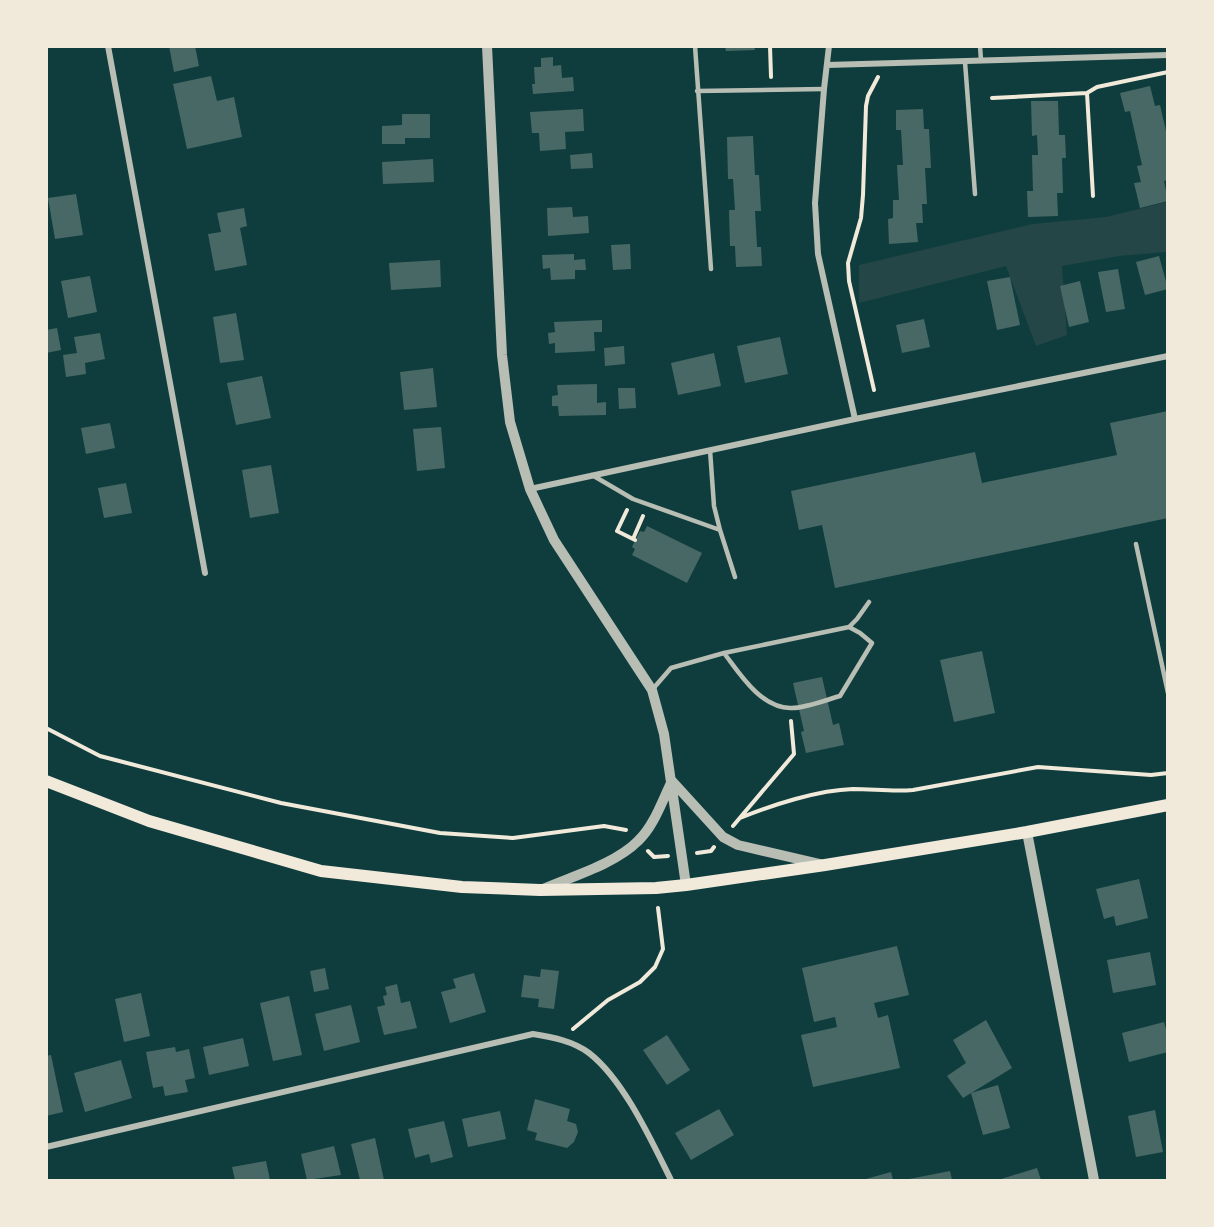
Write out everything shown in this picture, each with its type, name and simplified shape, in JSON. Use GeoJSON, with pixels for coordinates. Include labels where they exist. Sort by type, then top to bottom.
{"type":"FeatureCollection","features":[{"type":"Feature","properties":{"kind":"main road"},"geometry":{"type":"LineString","coordinates":[[46,781],[149,821],[321,871],[462,887],[540,890],[657,888],[686,885],[825,866],[1027,832],[1167,805]]}},
{"type":"Feature","properties":{"kind":"street"},"geometry":{"type":"LineString","coordinates":[[108,46],[205,573]]}},
{"type":"Feature","properties":{"kind":"street"},"geometry":{"type":"LineString","coordinates":[[487,46],[501,355],[510,422],[530,489],[554,540],[652,690],[664,734],[686,885]]}},
{"type":"Feature","properties":{"kind":"street"},"geometry":{"type":"LineString","coordinates":[[829,46],[815,203],[818,254],[855,419]]}},
{"type":"Feature","properties":{"kind":"street"},"geometry":{"type":"LineString","coordinates":[[827,65],[1167,55]]}},
{"type":"Feature","properties":{"kind":"street"},"geometry":{"type":"LineString","coordinates":[[530,489],[855,419],[1167,356]]}},
{"type":"Feature","properties":{"kind":"street"},"geometry":{"type":"LineString","coordinates":[[672,781],[723,837],[738,844],[825,866]]}},
{"type":"Feature","properties":{"kind":"street"},"geometry":{"type":"LineString","coordinates":[[540,890],[620,856],[639,841],[649,827],[672,781]]}},
{"type":"Feature","properties":{"kind":"street"},"geometry":{"type":"LineString","coordinates":[[1027,832],[1094,1180]]}},
{"type":"Feature","properties":{"kind":"street"},"geometry":{"type":"LineString","coordinates":[[46,1147],[533,1034],[560,1039],[589,1053],[614,1080],[633,1109],[671,1180]]}},
{"type":"Feature","properties":{"kind":"lane"},"geometry":{"type":"LineString","coordinates":[[695,46],[711,269]]}},
{"type":"Feature","properties":{"kind":"lane"},"geometry":{"type":"LineString","coordinates":[[980,46],[981,60]]}},
{"type":"Feature","properties":{"kind":"lane"},"geometry":{"type":"LineString","coordinates":[[965,62],[975,194]]}},
{"type":"Feature","properties":{"kind":"lane"},"geometry":{"type":"LineString","coordinates":[[697,91],[824,89]]}},
{"type":"Feature","properties":{"kind":"lane"},"geometry":{"type":"LineString","coordinates":[[710,450],[714,506],[735,577]]}},
{"type":"Feature","properties":{"kind":"lane"},"geometry":{"type":"LineString","coordinates":[[591,475],[633,499],[720,530]]}},
{"type":"Feature","properties":{"kind":"lane"},"geometry":{"type":"LineString","coordinates":[[1136,544],[1167,693]]}},
{"type":"Feature","properties":{"kind":"lane"},"geometry":{"type":"LineString","coordinates":[[652,690],[671,668],[724,653],[849,627],[869,602]]}},
{"type":"Feature","properties":{"kind":"lane"},"geometry":{"type":"LineString","coordinates":[[724,653],[758,694],[777,705],[790,708],[840,696],[872,643],[849,627]]}},
{"type":"Feature","properties":{"kind":"path"},"geometry":{"type":"LineString","coordinates":[[770,46],[771,90]]}},
{"type":"Feature","properties":{"kind":"path"},"geometry":{"type":"LineString","coordinates":[[874,390],[849,281],[848,263],[861,218],[866,106],[868,96],[885,64]]}},
{"type":"Feature","properties":{"kind":"path"},"geometry":{"type":"LineString","coordinates":[[992,98],[1087,93],[1097,87],[1167,72]]}},
{"type":"Feature","properties":{"kind":"path"},"geometry":{"type":"LineString","coordinates":[[1087,93],[1093,196]]}},
{"type":"Feature","properties":{"kind":"path"},"geometry":{"type":"LineString","coordinates":[[633,499],[617,531],[634,540],[637,530]]}},
{"type":"Feature","properties":{"kind":"path"},"geometry":{"type":"LineString","coordinates":[[790,708],[794,754],[739,818],[766,807],[828,793],[852,789],[894,792],[913,790],[1038,767],[1151,775],[1167,773]]}},
{"type":"Feature","properties":{"kind":"path"},"geometry":{"type":"LineString","coordinates":[[46,728],[100,756],[281,803],[440,833],[513,838],[603,826],[630,832]]}},
{"type":"Feature","properties":{"kind":"path"},"geometry":{"type":"LineString","coordinates":[[646,849],[654,857],[655,865]]}},
{"type":"Feature","properties":{"kind":"path"},"geometry":{"type":"LineString","coordinates":[[654,857],[661,856]]}},
{"type":"Feature","properties":{"kind":"path"},"geometry":{"type":"LineString","coordinates":[[560,1039],[608,1000],[640,982],[655,967],[663,949],[658,908]]}},
{"type":"Feature","properties":{"kind":"shaded area"},"geometry":{"type":"Polygon","coordinates":[[[1167,202],[1167,252],[1119,256],[1062,266],[1067,335],[1036,346],[1006,266],[859,303],[859,265],[1033,224],[1106,217],[1167,202]]]}},
{"type":"Feature","properties":{"kind":"building"},"geometry":{"type":"Polygon","coordinates":[[[169,46],[195,46],[199,66],[174,72],[169,46]]]}},
{"type":"Feature","properties":{"kind":"building"},"geometry":{"type":"Polygon","coordinates":[[[725,46],[754,46],[755,50],[726,51],[725,46]]]}},
{"type":"Feature","properties":{"kind":"building"},"geometry":{"type":"Polygon","coordinates":[[[553,57],[553,66],[561,65],[562,78],[573,77],[574,91],[533,94],[534,67],[541,67],[541,58],[553,57]]]}},
{"type":"Feature","properties":{"kind":"building"},"geometry":{"type":"Polygon","coordinates":[[[211,76],[217,101],[234,97],[242,137],[187,149],[173,84],[211,76]]]}},
{"type":"Feature","properties":{"kind":"building"},"geometry":{"type":"Polygon","coordinates":[[[1150,86],[1155,106],[1160,105],[1168,140],[1168,180],[1164,181],[1168,201],[1140,208],[1134,183],[1141,182],[1137,166],[1142,165],[1130,111],[1125,112],[1120,93],[1150,86]]]}},
{"type":"Feature","properties":{"kind":"building"},"geometry":{"type":"Polygon","coordinates":[[[1031,101],[1058,101],[1059,135],[1065,135],[1066,158],[1062,158],[1063,193],[1057,193],[1058,216],[1028,217],[1027,191],[1033,191],[1032,155],[1038,155],[1037,135],[1032,136],[1031,101]]]}},
{"type":"Feature","properties":{"kind":"building"},"geometry":{"type":"Polygon","coordinates":[[[583,109],[584,131],[565,132],[566,149],[540,151],[539,133],[532,133],[530,112],[583,109]]]}},
{"type":"Feature","properties":{"kind":"building"},"geometry":{"type":"Polygon","coordinates":[[[923,109],[924,129],[929,129],[931,168],[925,168],[927,204],[922,204],[923,223],[916,223],[918,242],[889,244],[888,219],[893,218],[893,200],[899,200],[897,165],[903,165],[901,130],[896,130],[896,110],[923,109]]]}},
{"type":"Feature","properties":{"kind":"building"},"geometry":{"type":"Polygon","coordinates":[[[402,114],[430,114],[430,138],[405,138],[405,144],[382,144],[382,126],[402,125],[402,114]]]}},
{"type":"Feature","properties":{"kind":"building"},"geometry":{"type":"Polygon","coordinates":[[[753,136],[755,175],[759,175],[761,211],[755,211],[757,247],[761,247],[762,266],[736,267],[735,246],[730,246],[729,210],[735,210],[733,179],[728,179],[727,137],[753,136]]]}},
{"type":"Feature","properties":{"kind":"building"},"geometry":{"type":"Polygon","coordinates":[[[592,153],[593,168],[571,169],[570,155],[592,153]]]}},
{"type":"Feature","properties":{"kind":"building"},"geometry":{"type":"Polygon","coordinates":[[[433,159],[434,182],[383,184],[382,162],[433,159]]]}},
{"type":"Feature","properties":{"kind":"building"},"geometry":{"type":"Polygon","coordinates":[[[76,194],[83,235],[55,239],[48,198],[76,194]]]}},
{"type":"Feature","properties":{"kind":"building"},"geometry":{"type":"Polygon","coordinates":[[[572,207],[573,217],[588,216],[589,233],[548,236],[547,208],[572,207]]]}},
{"type":"Feature","properties":{"kind":"building"},"geometry":{"type":"Polygon","coordinates":[[[244,208],[247,226],[240,228],[247,265],[215,271],[208,234],[221,232],[217,213],[244,208]]]}},
{"type":"Feature","properties":{"kind":"building"},"geometry":{"type":"Polygon","coordinates":[[[630,244],[631,269],[613,270],[611,245],[630,244]]]}},
{"type":"Feature","properties":{"kind":"building"},"geometry":{"type":"Polygon","coordinates":[[[574,254],[574,260],[585,259],[586,270],[575,270],[575,279],[551,280],[550,268],[543,269],[542,255],[574,254]]]}},
{"type":"Feature","properties":{"kind":"building"},"geometry":{"type":"Polygon","coordinates":[[[1159,256],[1168,289],[1145,295],[1136,262],[1159,256]]]}},
{"type":"Feature","properties":{"kind":"building"},"geometry":{"type":"Polygon","coordinates":[[[440,260],[441,287],[391,290],[389,263],[440,260]]]}},
{"type":"Feature","properties":{"kind":"building"},"geometry":{"type":"Polygon","coordinates":[[[1118,269],[1125,309],[1106,312],[1098,272],[1118,269]]]}},
{"type":"Feature","properties":{"kind":"building"},"geometry":{"type":"Polygon","coordinates":[[[90,276],[97,312],[68,318],[61,281],[90,276]]]}},
{"type":"Feature","properties":{"kind":"building"},"geometry":{"type":"Polygon","coordinates":[[[1010,277],[1020,325],[997,330],[987,281],[1010,277]]]}},
{"type":"Feature","properties":{"kind":"building"},"geometry":{"type":"Polygon","coordinates":[[[1080,281],[1089,322],[1069,327],[1060,286],[1080,281]]]}},
{"type":"Feature","properties":{"kind":"building"},"geometry":{"type":"Polygon","coordinates":[[[236,313],[244,360],[220,363],[213,317],[236,313]]]}},
{"type":"Feature","properties":{"kind":"building"},"geometry":{"type":"Polygon","coordinates":[[[924,319],[930,347],[902,353],[896,325],[924,319]]]}},
{"type":"Feature","properties":{"kind":"building"},"geometry":{"type":"Polygon","coordinates":[[[602,320],[602,332],[594,332],[595,351],[555,353],[555,343],[549,344],[548,333],[555,332],[554,322],[602,320]]]}},
{"type":"Feature","properties":{"kind":"building"},"geometry":{"type":"Polygon","coordinates":[[[57,328],[61,350],[46,353],[46,330],[57,328]]]}},
{"type":"Feature","properties":{"kind":"building"},"geometry":{"type":"Polygon","coordinates":[[[100,333],[105,359],[85,363],[86,374],[66,377],[63,355],[77,353],[74,337],[100,333]]]}},
{"type":"Feature","properties":{"kind":"building"},"geometry":{"type":"Polygon","coordinates":[[[780,337],[788,374],[745,383],[737,346],[780,337]]]}},
{"type":"Feature","properties":{"kind":"building"},"geometry":{"type":"Polygon","coordinates":[[[624,346],[625,364],[605,366],[604,348],[624,346]]]}},
{"type":"Feature","properties":{"kind":"building"},"geometry":{"type":"Polygon","coordinates":[[[714,353],[721,386],[678,395],[671,363],[714,353]]]}},
{"type":"Feature","properties":{"kind":"building"},"geometry":{"type":"Polygon","coordinates":[[[433,368],[437,407],[404,410],[400,372],[433,368]]]}},
{"type":"Feature","properties":{"kind":"building"},"geometry":{"type":"Polygon","coordinates":[[[262,376],[271,418],[236,425],[227,383],[262,376]]]}},
{"type":"Feature","properties":{"kind":"building"},"geometry":{"type":"Polygon","coordinates":[[[597,384],[597,403],[606,402],[606,415],[559,416],[558,406],[552,406],[552,396],[558,395],[557,385],[597,384]]]}},
{"type":"Feature","properties":{"kind":"building"},"geometry":{"type":"Polygon","coordinates":[[[618,388],[635,388],[636,408],[619,409],[618,388]]]}},
{"type":"Feature","properties":{"kind":"building"},"geometry":{"type":"Polygon","coordinates":[[[1168,411],[1168,518],[835,588],[822,525],[799,530],[791,491],[975,452],[982,483],[1117,455],[1110,423],[1168,411]]]}},
{"type":"Feature","properties":{"kind":"building"},"geometry":{"type":"Polygon","coordinates":[[[110,423],[115,448],[86,454],[81,428],[110,423]]]}},
{"type":"Feature","properties":{"kind":"building"},"geometry":{"type":"Polygon","coordinates":[[[441,427],[445,468],[417,471],[413,429],[441,427]]]}},
{"type":"Feature","properties":{"kind":"building"},"geometry":{"type":"Polygon","coordinates":[[[271,465],[279,513],[250,518],[242,470],[271,465]]]}},
{"type":"Feature","properties":{"kind":"building"},"geometry":{"type":"Polygon","coordinates":[[[126,483],[132,513],[104,518],[98,488],[126,483]]]}},
{"type":"Feature","properties":{"kind":"building"},"geometry":{"type":"Polygon","coordinates":[[[647,526],[702,553],[687,583],[632,555],[635,549],[632,547],[640,531],[644,532],[647,526]]]}},
{"type":"Feature","properties":{"kind":"building"},"geometry":{"type":"Polygon","coordinates":[[[982,651],[995,713],[954,722],[940,660],[982,651]]]}},
{"type":"Feature","properties":{"kind":"building"},"geometry":{"type":"Polygon","coordinates":[[[822,677],[833,725],[839,723],[844,745],[806,753],[801,732],[804,731],[793,683],[822,677]]]}},
{"type":"Feature","properties":{"kind":"building"},"geometry":{"type":"Polygon","coordinates":[[[1139,879],[1148,918],[1116,926],[1114,916],[1104,919],[1096,889],[1139,879]]]}},
{"type":"Feature","properties":{"kind":"building"},"geometry":{"type":"Polygon","coordinates":[[[897,946],[909,995],[874,1003],[878,1018],[888,1015],[900,1068],[813,1087],[801,1035],[837,1027],[835,1017],[814,1022],[802,968],[897,946]]]}},
{"type":"Feature","properties":{"kind":"building"},"geometry":{"type":"Polygon","coordinates":[[[1150,952],[1156,985],[1113,993],[1107,960],[1150,952]]]}},
{"type":"Feature","properties":{"kind":"building"},"geometry":{"type":"Polygon","coordinates":[[[325,968],[329,989],[314,992],[310,971],[325,968]]]}},
{"type":"Feature","properties":{"kind":"building"},"geometry":{"type":"Polygon","coordinates":[[[541,969],[559,971],[554,1009],[538,1007],[539,999],[521,997],[524,975],[540,977],[541,969]]]}},
{"type":"Feature","properties":{"kind":"building"},"geometry":{"type":"Polygon","coordinates":[[[474,973],[486,1012],[450,1023],[441,992],[456,988],[453,979],[474,973]]]}},
{"type":"Feature","properties":{"kind":"building"},"geometry":{"type":"Polygon","coordinates":[[[397,984],[401,1003],[410,1001],[417,1028],[384,1035],[377,1007],[385,1005],[383,996],[387,995],[385,987],[397,984]]]}},
{"type":"Feature","properties":{"kind":"building"},"geometry":{"type":"Polygon","coordinates":[[[141,993],[150,1036],[124,1042],[115,999],[141,993]]]}},
{"type":"Feature","properties":{"kind":"building"},"geometry":{"type":"Polygon","coordinates":[[[289,996],[302,1055],[273,1061],[260,1003],[289,996]]]}},
{"type":"Feature","properties":{"kind":"building"},"geometry":{"type":"Polygon","coordinates":[[[351,1005],[360,1042],[324,1051],[315,1014],[351,1005]]]}},
{"type":"Feature","properties":{"kind":"building"},"geometry":{"type":"Polygon","coordinates":[[[986,1020],[1012,1068],[963,1098],[947,1076],[966,1063],[953,1040],[986,1020]]]}},
{"type":"Feature","properties":{"kind":"building"},"geometry":{"type":"Polygon","coordinates":[[[1164,1022],[1168,1037],[1168,1052],[1129,1062],[1122,1033],[1164,1022]]]}},
{"type":"Feature","properties":{"kind":"building"},"geometry":{"type":"Polygon","coordinates":[[[667,1035],[690,1070],[667,1085],[643,1050],[667,1035]]]}},
{"type":"Feature","properties":{"kind":"building"},"geometry":{"type":"Polygon","coordinates":[[[243,1038],[249,1066],[209,1075],[203,1047],[243,1038]]]}},
{"type":"Feature","properties":{"kind":"building"},"geometry":{"type":"Polygon","coordinates":[[[175,1047],[176,1052],[189,1049],[195,1078],[185,1080],[188,1092],[165,1096],[163,1086],[153,1088],[146,1052],[175,1047]]]}},
{"type":"Feature","properties":{"kind":"building"},"geometry":{"type":"Polygon","coordinates":[[[51,1055],[63,1112],[46,1116],[46,1056],[51,1055]]]}},
{"type":"Feature","properties":{"kind":"building"},"geometry":{"type":"Polygon","coordinates":[[[121,1060],[132,1098],[85,1112],[74,1073],[121,1060]]]}},
{"type":"Feature","properties":{"kind":"building"},"geometry":{"type":"Polygon","coordinates":[[[998,1085],[1010,1128],[983,1135],[971,1093],[998,1085]]]}},
{"type":"Feature","properties":{"kind":"building"},"geometry":{"type":"Polygon","coordinates":[[[535,1099],[570,1109],[567,1121],[576,1124],[578,1132],[574,1142],[567,1148],[535,1140],[537,1133],[527,1130],[535,1099]]]}},
{"type":"Feature","properties":{"kind":"building"},"geometry":{"type":"Polygon","coordinates":[[[719,1109],[734,1135],[691,1160],[675,1133],[719,1109]]]}},
{"type":"Feature","properties":{"kind":"building"},"geometry":{"type":"Polygon","coordinates":[[[1155,1110],[1163,1152],[1136,1157],[1128,1116],[1155,1110]]]}},
{"type":"Feature","properties":{"kind":"building"},"geometry":{"type":"Polygon","coordinates":[[[500,1111],[506,1139],[468,1147],[462,1119],[500,1111]]]}},
{"type":"Feature","properties":{"kind":"building"},"geometry":{"type":"Polygon","coordinates":[[[444,1121],[453,1157],[431,1163],[429,1154],[415,1158],[408,1129],[444,1121]]]}},
{"type":"Feature","properties":{"kind":"building"},"geometry":{"type":"Polygon","coordinates":[[[375,1138],[384,1180],[360,1180],[351,1144],[375,1138]]]}},
{"type":"Feature","properties":{"kind":"building"},"geometry":{"type":"Polygon","coordinates":[[[334,1146],[341,1175],[307,1180],[301,1154],[334,1146]]]}},
{"type":"Feature","properties":{"kind":"building"},"geometry":{"type":"Polygon","coordinates":[[[266,1161],[270,1180],[235,1180],[232,1167],[266,1161]]]}},
{"type":"Feature","properties":{"kind":"building"},"geometry":{"type":"Polygon","coordinates":[[[1037,1168],[1041,1180],[998,1180],[1037,1168]]]}},
{"type":"Feature","properties":{"kind":"building"},"geometry":{"type":"Polygon","coordinates":[[[950,1171],[952,1180],[909,1180],[909,1179],[950,1171]]]}},
{"type":"Feature","properties":{"kind":"building"},"geometry":{"type":"Polygon","coordinates":[[[891,1172],[893,1180],[862,1180],[891,1172]]]}}]}
